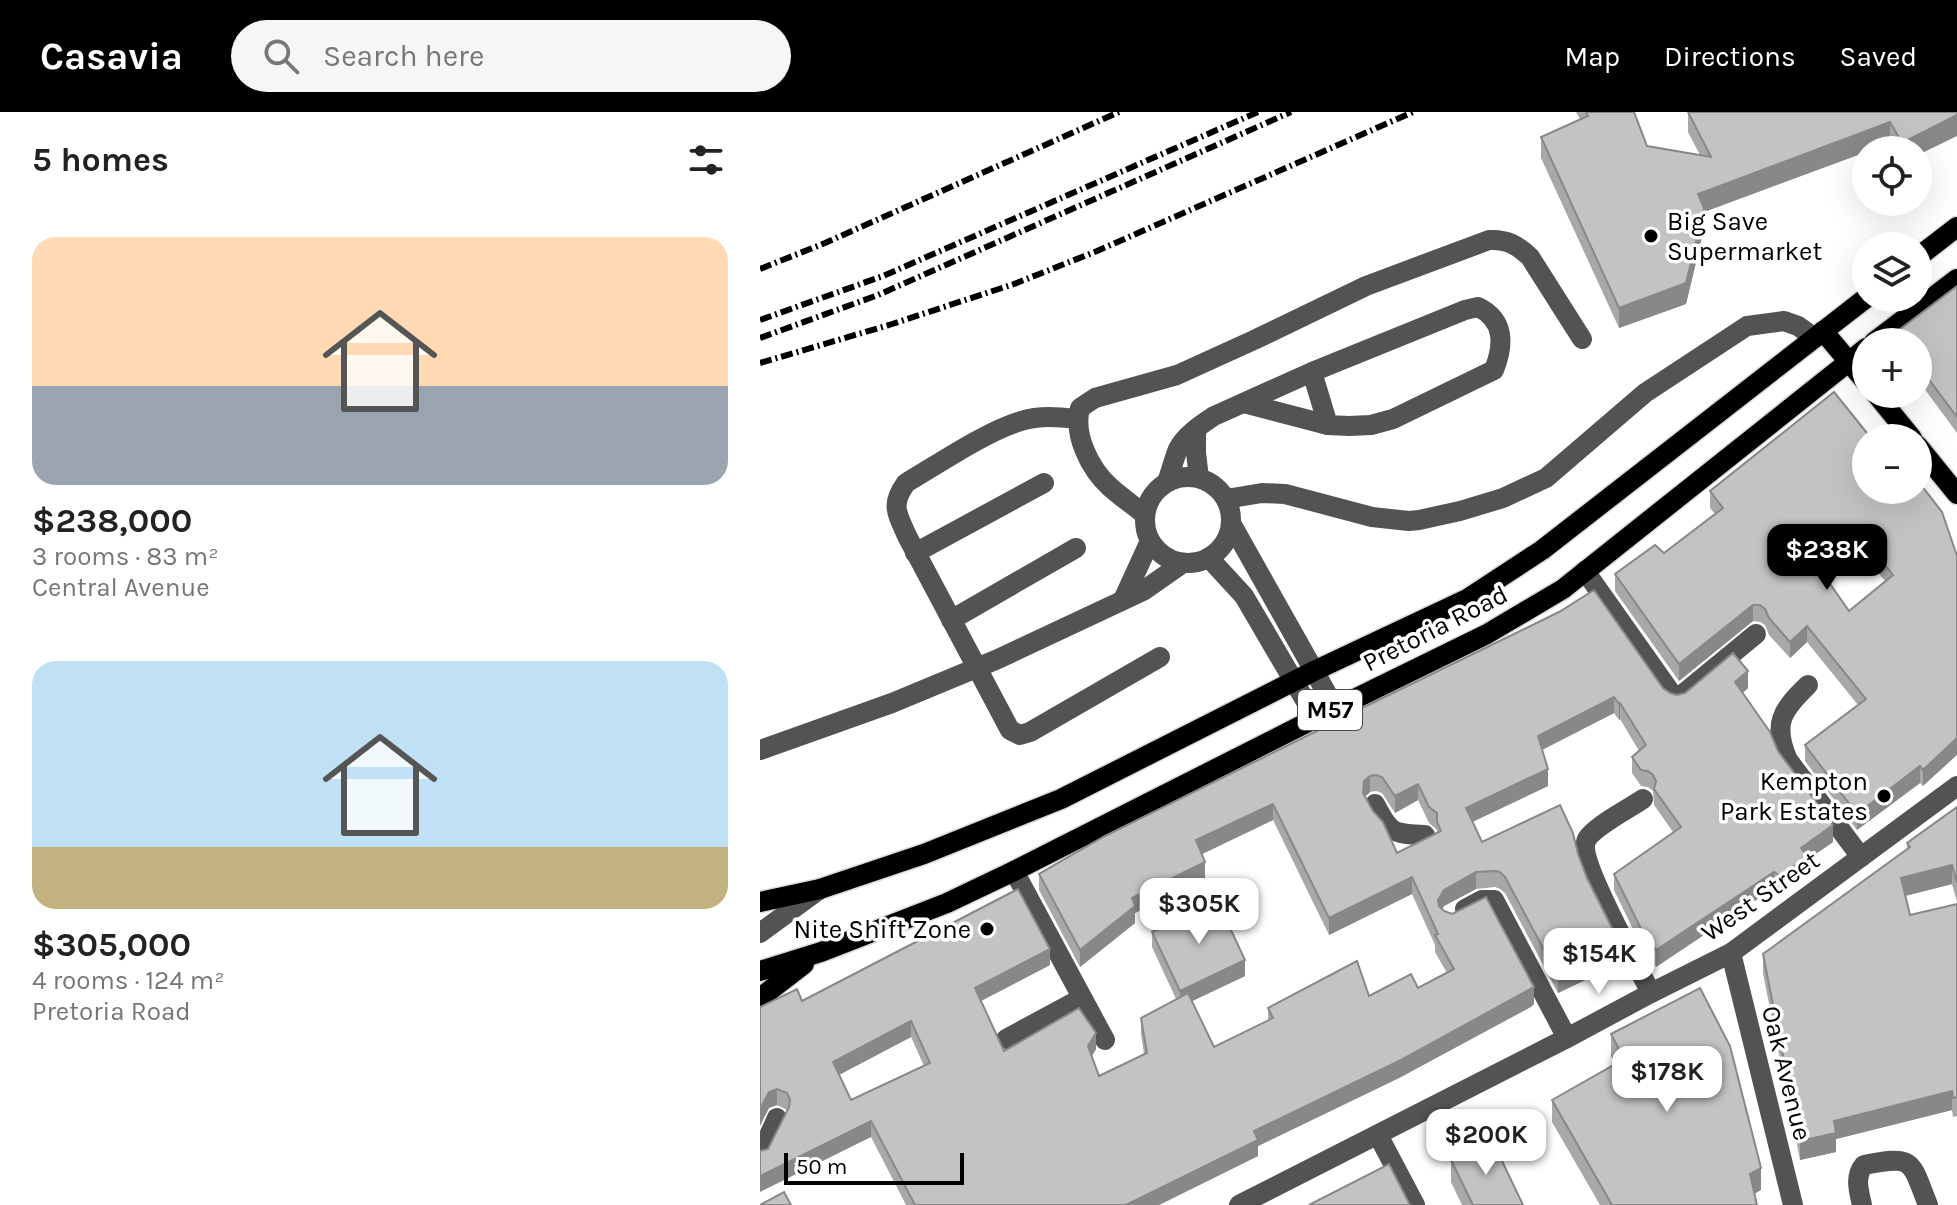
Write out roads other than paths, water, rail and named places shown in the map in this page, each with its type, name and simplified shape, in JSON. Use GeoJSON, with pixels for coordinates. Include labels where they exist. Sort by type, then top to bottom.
{"type":"FeatureCollection","features":[{"type":"Feature","properties":{"kind":"main road"},"geometry":{"type":"LineString","coordinates":[[1932,246],[1957,227]]}},
{"type":"Feature","properties":{"kind":"main road"},"geometry":{"type":"LineString","coordinates":[[1892,328],[1957,279]]}},
{"type":"Feature","properties":{"kind":"main road","name":"Pretoria Road"},"geometry":{"type":"LineString","coordinates":[[760,902],[820,889],[924,854],[1061,799],[1314,671],[1467,599],[1542,550],[1852,309]]}},
{"type":"Feature","properties":{"kind":"main road"},"geometry":{"type":"LineString","coordinates":[[1819,335],[1852,365]]}},
{"type":"Feature","properties":{"kind":"main road","name":"Pretoria Road"},"geometry":{"type":"LineString","coordinates":[[760,971],[821,952],[947,903],[1487,634],[1563,589],[1852,359]]}},
{"type":"Feature","properties":{"kind":"main road"},"geometry":{"type":"LineString","coordinates":[[1887,408],[1901,424]]}},
{"type":"Feature","properties":{"kind":"main road"},"geometry":{"type":"LineString","coordinates":[[1932,463],[1957,494]]}},
{"type":"Feature","properties":{"kind":"main road"},"geometry":{"type":"LineString","coordinates":[[760,998],[821,952]]}},
{"type":"Feature","properties":{"kind":"street"},"geometry":{"type":"LineString","coordinates":[[1145,515],[1108,486],[1096,470],[1083,446],[1077,419],[1080,408],[1095,398],[1177,375],[1366,286],[1489,240],[1501,239],[1518,246],[1530,257],[1582,339]]}},
{"type":"Feature","properties":{"kind":"street"},"geometry":{"type":"LineString","coordinates":[[1167,482],[1183,441],[1214,416],[1312,372],[1478,307],[1489,313],[1502,340],[1494,370],[1393,419],[1371,425],[1328,425],[1244,403]]}},
{"type":"Feature","properties":{"kind":"street"},"geometry":{"type":"LineString","coordinates":[[1226,499],[1255,493],[1285,494],[1372,517],[1409,521],[1460,511],[1503,498],[1546,478],[1645,393],[1747,326],[1784,321],[1819,335]]}},
{"type":"Feature","properties":{"kind":"street"},"geometry":{"type":"LineString","coordinates":[[1312,372],[1328,425]]}},
{"type":"Feature","properties":{"kind":"street"},"geometry":{"type":"LineString","coordinates":[[1077,419],[1051,417],[1022,421],[989,436],[906,483],[897,496],[897,513],[915,553],[1010,730],[1020,735],[1030,732],[1160,657]]}},
{"type":"Feature","properties":{"kind":"street"},"geometry":{"type":"LineString","coordinates":[[1196,430],[1199,478]]}},
{"type":"Feature","properties":{"kind":"street"},"geometry":{"type":"LineString","coordinates":[[1180,477],[1199,478],[1218,488],[1226,499],[1232,525],[1228,538],[1220,550],[1197,563],[1170,560],[1150,541],[1145,515],[1149,501],[1156,490],[1167,482],[1180,477]]}},
{"type":"Feature","properties":{"kind":"street"},"geometry":{"type":"LineString","coordinates":[[915,553],[1044,483]]}},
{"type":"Feature","properties":{"kind":"street"},"geometry":{"type":"LineString","coordinates":[[1232,525],[1314,671],[1326,713]]}},
{"type":"Feature","properties":{"kind":"street"},"geometry":{"type":"LineString","coordinates":[[1123,600],[1150,541]]}},
{"type":"Feature","properties":{"kind":"street"},"geometry":{"type":"LineString","coordinates":[[951,620],[1076,548]]}},
{"type":"Feature","properties":{"kind":"street"},"geometry":{"type":"LineString","coordinates":[[1209,558],[1244,596],[1293,682],[1326,713],[1340,735]]}},
{"type":"Feature","properties":{"kind":"street"},"geometry":{"type":"LineString","coordinates":[[760,750],[976,669],[1143,591],[1183,563]]}},
{"type":"Feature","properties":{"kind":"street"},"geometry":{"type":"LineString","coordinates":[[1585,571],[1677,699],[1756,634]]}},
{"type":"Feature","properties":{"kind":"street"},"geometry":{"type":"LineString","coordinates":[[1808,685],[1788,704],[1780,724],[1781,745],[1788,760],[1861,857]]}},
{"type":"Feature","properties":{"kind":"street","name":"West Street"},"geometry":{"type":"LineString","coordinates":[[1239,1205],[1731,953],[1957,786]]}},
{"type":"Feature","properties":{"kind":"street"},"geometry":{"type":"LineString","coordinates":[[1643,799],[1594,831],[1585,846],[1591,872],[1651,993]]}},
{"type":"Feature","properties":{"kind":"street"},"geometry":{"type":"LineString","coordinates":[[1375,804],[1385,825],[1391,830],[1405,835],[1425,835]]}},
{"type":"Feature","properties":{"kind":"street"},"geometry":{"type":"LineString","coordinates":[[1014,871],[1105,1040]]}},
{"type":"Feature","properties":{"kind":"street"},"geometry":{"type":"LineString","coordinates":[[760,933],[820,889]]}},
{"type":"Feature","properties":{"kind":"street"},"geometry":{"type":"LineString","coordinates":[[1451,917],[1482,900],[1494,900],[1567,1038]]}},
{"type":"Feature","properties":{"kind":"street","name":"Oak Avenue"},"geometry":{"type":"LineString","coordinates":[[1731,953],[1793,1205]]}},
{"type":"Feature","properties":{"kind":"street"},"geometry":{"type":"LineString","coordinates":[[1006,1039],[1082,998]]}},
{"type":"Feature","properties":{"kind":"street"},"geometry":{"type":"LineString","coordinates":[[760,1155],[777,1118]]}},
{"type":"Feature","properties":{"kind":"street"},"geometry":{"type":"LineString","coordinates":[[1378,1135],[1415,1205]]}},
{"type":"Feature","properties":{"kind":"street"},"geometry":{"type":"LineString","coordinates":[[1862,1205],[1858,1172],[1864,1165],[1889,1160],[1904,1161],[1913,1168],[1928,1205]]}},
{"type":"Feature","properties":{"kind":"railway"},"geometry":{"type":"LineString","coordinates":[[760,269],[1119,112]]}},
{"type":"Feature","properties":{"kind":"railway"},"geometry":{"type":"LineString","coordinates":[[760,320],[883,276],[1258,112]]}},
{"type":"Feature","properties":{"kind":"railway"},"geometry":{"type":"LineString","coordinates":[[760,338],[878,295],[1291,112]]}},
{"type":"Feature","properties":{"kind":"railway"},"geometry":{"type":"LineString","coordinates":[[760,363],[1014,284],[1097,251],[1413,112]]}},
{"type":"Feature","properties":{"kind":"place","name":"Big Save Supermarket"},"geometry":{"type":"Point","coordinates":[1651,236]}},
{"type":"Feature","properties":{"kind":"place","name":"Kempton Park Estates"},"geometry":{"type":"Point","coordinates":[1884,796]}},
{"type":"Feature","properties":{"kind":"place","name":"Nite Shift Zone"},"geometry":{"type":"Point","coordinates":[987,929]}}]}
